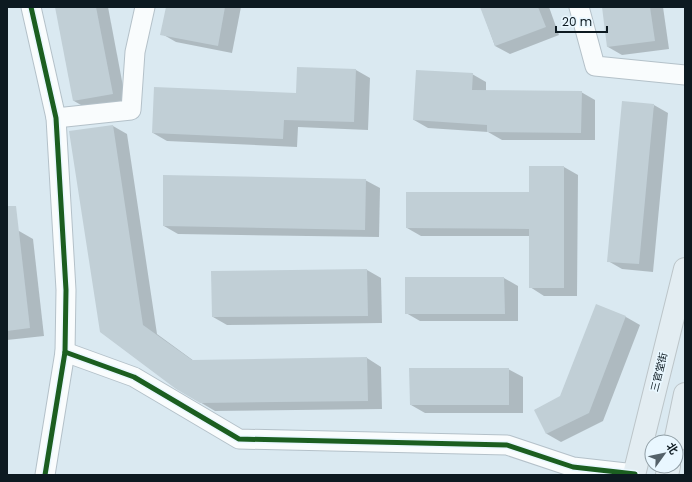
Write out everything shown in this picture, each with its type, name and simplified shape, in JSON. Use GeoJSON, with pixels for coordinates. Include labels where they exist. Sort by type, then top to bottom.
{"type":"FeatureCollection","features":[{"type":"Feature","properties":{"kind":"main road","name":"三官堂街"},"geometry":{"type":"LineString","coordinates":[[635,474],[685,269]]}},
{"type":"Feature","properties":{"kind":"main road"},"geometry":{"type":"LineString","coordinates":[[676,434],[685,394]]}},
{"type":"Feature","properties":{"kind":"street"},"geometry":{"type":"LineString","coordinates":[[31,7],[56,118],[66,290],[65,352],[45,475]]}},
{"type":"Feature","properties":{"kind":"street"},"geometry":{"type":"LineString","coordinates":[[56,118],[131,110],[135,52],[145,7]]}},
{"type":"Feature","properties":{"kind":"street"},"geometry":{"type":"LineString","coordinates":[[579,7],[595,66],[685,76]]}},
{"type":"Feature","properties":{"kind":"street"},"geometry":{"type":"LineString","coordinates":[[65,352],[134,377],[240,439],[507,445],[573,468],[635,474]]}},
{"type":"Feature","properties":{"kind":"building"},"geometry":{"type":"Polygon","coordinates":[[[55,7],[96,7],[113,94],[73,101],[55,7]]]}},
{"type":"Feature","properties":{"kind":"building"},"geometry":{"type":"Polygon","coordinates":[[[166,7],[225,7],[218,46],[160,35],[166,7]]]}},
{"type":"Feature","properties":{"kind":"building"},"geometry":{"type":"Polygon","coordinates":[[[480,7],[538,7],[546,27],[495,46],[480,7]]]}},
{"type":"Feature","properties":{"kind":"building"},"geometry":{"type":"Polygon","coordinates":[[[602,7],[650,7],[655,41],[607,47],[602,7]]]}},
{"type":"Feature","properties":{"kind":"building"},"geometry":{"type":"Polygon","coordinates":[[[297,67],[356,69],[354,122],[284,120],[283,139],[152,133],[154,87],[296,93],[297,67]]]}},
{"type":"Feature","properties":{"kind":"building"},"geometry":{"type":"Polygon","coordinates":[[[416,70],[473,73],[472,90],[582,91],[581,133],[487,132],[487,125],[413,120],[416,70]]]}},
{"type":"Feature","properties":{"kind":"building"},"geometry":{"type":"Polygon","coordinates":[[[622,101],[654,104],[639,264],[607,262],[622,101]]]}},
{"type":"Feature","properties":{"kind":"building"},"geometry":{"type":"Polygon","coordinates":[[[113,125],[143,325],[192,360],[367,357],[368,401],[200,403],[176,389],[100,332],[69,131],[113,125]]]}},
{"type":"Feature","properties":{"kind":"building"},"geometry":{"type":"Polygon","coordinates":[[[529,166],[564,166],[564,288],[529,288],[529,229],[406,228],[406,192],[529,192],[529,166]]]}},
{"type":"Feature","properties":{"kind":"building"},"geometry":{"type":"Polygon","coordinates":[[[163,175],[366,179],[365,230],[163,226],[163,175]]]}},
{"type":"Feature","properties":{"kind":"building"},"geometry":{"type":"Polygon","coordinates":[[[7,206],[16,206],[30,328],[7,331],[7,206]]]}},
{"type":"Feature","properties":{"kind":"building"},"geometry":{"type":"Polygon","coordinates":[[[367,269],[368,316],[212,317],[211,271],[367,269]]]}},
{"type":"Feature","properties":{"kind":"building"},"geometry":{"type":"Polygon","coordinates":[[[405,277],[504,277],[505,314],[405,314],[405,277]]]}},
{"type":"Feature","properties":{"kind":"building"},"geometry":{"type":"Polygon","coordinates":[[[596,304],[626,316],[589,413],[546,434],[534,410],[560,396],[596,304]]]}},
{"type":"Feature","properties":{"kind":"building"},"geometry":{"type":"Polygon","coordinates":[[[409,368],[509,368],[509,405],[410,405],[409,368]]]}},
{"type":"Feature","properties":{"kind":"cycle path"},"geometry":{"type":"LineString","coordinates":[[31,7],[56,118],[66,290],[65,352],[45,475]]}},
{"type":"Feature","properties":{"kind":"cycle path"},"geometry":{"type":"LineString","coordinates":[[65,352],[134,377],[239,439],[507,445],[573,467],[635,474]]}}]}
